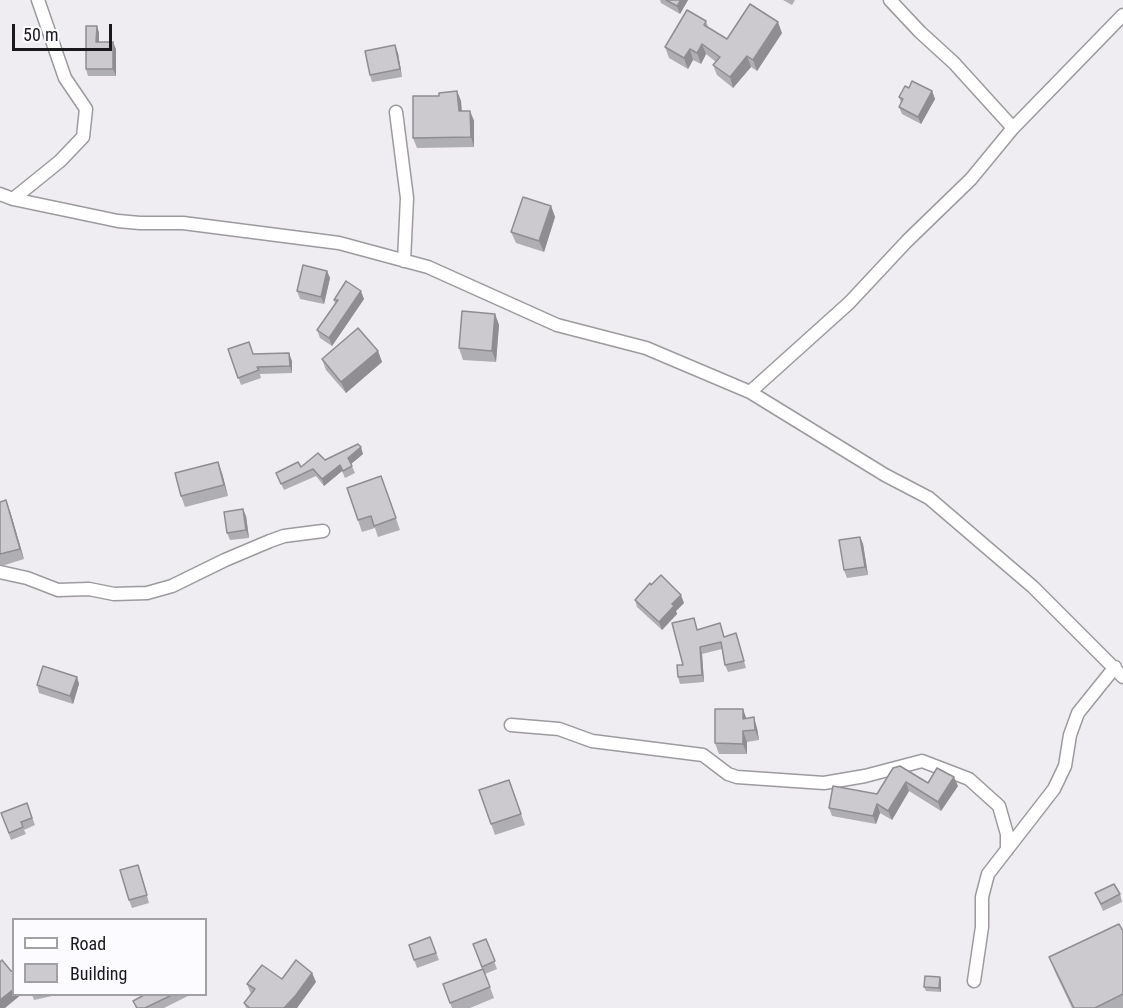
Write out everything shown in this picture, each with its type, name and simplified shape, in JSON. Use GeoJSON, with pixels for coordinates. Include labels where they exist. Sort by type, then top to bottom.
{"type":"FeatureCollection","features":[{"type":"Feature","properties":{"kind":"street"},"geometry":{"type":"LineString","coordinates":[[13,199],[60,161],[83,137],[87,109],[65,78],[38,0]]}},
{"type":"Feature","properties":{"kind":"street"},"geometry":{"type":"LineString","coordinates":[[890,0],[954,63],[1013,128]]}},
{"type":"Feature","properties":{"kind":"street"},"geometry":{"type":"LineString","coordinates":[[750,393],[849,303],[907,241],[971,179],[1013,128],[1123,15]]}},
{"type":"Feature","properties":{"kind":"street"},"geometry":{"type":"LineString","coordinates":[[396,112],[406,198],[404,261]]}},
{"type":"Feature","properties":{"kind":"street"},"geometry":{"type":"LineString","coordinates":[[0,194],[13,199],[118,221],[183,223],[339,243],[428,267],[557,325],[646,348],[750,393],[885,475],[929,498],[1033,587],[1119,672],[1078,713],[1070,735],[1065,766],[1054,789],[988,874],[982,897],[982,927],[974,981]]}},
{"type":"Feature","properties":{"kind":"street"},"geometry":{"type":"LineString","coordinates":[[0,572],[27,578],[58,590],[89,589],[114,594],[147,593],[172,586],[270,541],[285,536],[323,531]]}},
{"type":"Feature","properties":{"kind":"street"},"geometry":{"type":"LineString","coordinates":[[512,725],[559,729],[592,741],[703,755],[728,774],[737,777],[824,783],[865,776],[922,761],[969,779],[999,806],[1007,834],[1007,850]]}},
{"type":"Feature","properties":{"kind":"building"},"geometry":{"type":"Polygon","coordinates":[[[666,0],[681,0],[677,6],[666,0]]]}},
{"type":"Feature","properties":{"kind":"building"},"geometry":{"type":"Polygon","coordinates":[[[750,4],[778,22],[753,60],[747,56],[730,77],[713,65],[720,57],[702,44],[697,53],[690,49],[684,58],[665,47],[687,10],[706,21],[704,25],[727,39],[750,4]]]}},
{"type":"Feature","properties":{"kind":"building"},"geometry":{"type":"Polygon","coordinates":[[[86,26],[97,26],[96,42],[113,42],[113,69],[86,69],[86,26]]]}},
{"type":"Feature","properties":{"kind":"building"},"geometry":{"type":"Polygon","coordinates":[[[395,45],[400,69],[370,75],[365,51],[395,45]]]}},
{"type":"Feature","properties":{"kind":"building"},"geometry":{"type":"Polygon","coordinates":[[[912,81],[932,91],[918,117],[899,107],[903,99],[899,97],[905,86],[909,88],[912,81]]]}},
{"type":"Feature","properties":{"kind":"building"},"geometry":{"type":"Polygon","coordinates":[[[457,91],[459,111],[470,111],[471,137],[413,138],[413,96],[439,96],[439,93],[457,91]]]}},
{"type":"Feature","properties":{"kind":"building"},"geometry":{"type":"Polygon","coordinates":[[[523,197],[551,206],[539,241],[511,232],[523,197]]]}},
{"type":"Feature","properties":{"kind":"building"},"geometry":{"type":"Polygon","coordinates":[[[303,265],[327,271],[321,297],[297,291],[303,265]]]}},
{"type":"Feature","properties":{"kind":"building"},"geometry":{"type":"Polygon","coordinates":[[[346,281],[361,291],[329,338],[317,330],[338,300],[334,300],[346,281]]]}},
{"type":"Feature","properties":{"kind":"building"},"geometry":{"type":"Polygon","coordinates":[[[462,311],[495,314],[492,351],[459,348],[462,311]]]}},
{"type":"Feature","properties":{"kind":"building"},"geometry":{"type":"Polygon","coordinates":[[[358,328],[378,351],[341,382],[322,359],[358,328]]]}},
{"type":"Feature","properties":{"kind":"building"},"geometry":{"type":"Polygon","coordinates":[[[249,342],[253,354],[289,353],[290,366],[257,367],[259,370],[238,378],[228,349],[249,342]]]}},
{"type":"Feature","properties":{"kind":"building"},"geometry":{"type":"Polygon","coordinates":[[[358,444],[361,447],[348,458],[352,466],[343,471],[340,465],[322,479],[313,469],[281,484],[276,473],[298,462],[301,467],[318,453],[325,460],[358,444]]]}},
{"type":"Feature","properties":{"kind":"building"},"geometry":{"type":"Polygon","coordinates":[[[218,462],[224,485],[181,496],[175,473],[218,462]]]}},
{"type":"Feature","properties":{"kind":"building"},"geometry":{"type":"Polygon","coordinates":[[[381,476],[396,518],[374,526],[371,516],[358,520],[347,488],[381,476]]]}},
{"type":"Feature","properties":{"kind":"building"},"geometry":{"type":"Polygon","coordinates":[[[6,500],[20,549],[0,554],[0,502],[6,500]]]}},
{"type":"Feature","properties":{"kind":"building"},"geometry":{"type":"Polygon","coordinates":[[[243,509],[246,530],[227,533],[224,512],[243,509]]]}},
{"type":"Feature","properties":{"kind":"building"},"geometry":{"type":"Polygon","coordinates":[[[860,537],[865,567],[844,570],[839,540],[860,537]]]}},
{"type":"Feature","properties":{"kind":"building"},"geometry":{"type":"Polygon","coordinates":[[[661,575],[681,595],[659,622],[635,600],[650,583],[651,585],[661,575]]]}},
{"type":"Feature","properties":{"kind":"building"},"geometry":{"type":"Polygon","coordinates":[[[694,618],[697,630],[720,623],[724,637],[736,633],[744,661],[725,665],[721,642],[700,647],[702,675],[678,677],[677,665],[683,665],[672,623],[694,618]]]}},
{"type":"Feature","properties":{"kind":"building"},"geometry":{"type":"Polygon","coordinates":[[[43,666],[77,677],[70,696],[37,685],[43,666]]]}},
{"type":"Feature","properties":{"kind":"building"},"geometry":{"type":"Polygon","coordinates":[[[715,709],[743,709],[743,719],[754,717],[755,730],[743,731],[743,744],[715,743],[715,709]]]}},
{"type":"Feature","properties":{"kind":"building"},"geometry":{"type":"Polygon","coordinates":[[[900,766],[928,783],[937,768],[954,777],[938,802],[906,782],[888,811],[877,804],[873,816],[829,808],[833,786],[877,794],[893,768],[900,766]]]}},
{"type":"Feature","properties":{"kind":"building"},"geometry":{"type":"Polygon","coordinates":[[[509,780],[521,814],[491,824],[479,790],[509,780]]]}},
{"type":"Feature","properties":{"kind":"building"},"geometry":{"type":"Polygon","coordinates":[[[27,803],[32,818],[21,822],[23,827],[9,833],[1,813],[27,803]]]}},
{"type":"Feature","properties":{"kind":"building"},"geometry":{"type":"Polygon","coordinates":[[[138,865],[147,895],[129,900],[120,870],[138,865]]]}},
{"type":"Feature","properties":{"kind":"building"},"geometry":{"type":"Polygon","coordinates":[[[1114,884],[1120,894],[1101,904],[1095,893],[1114,884]]]}},
{"type":"Feature","properties":{"kind":"building"},"geometry":{"type":"Polygon","coordinates":[[[1119,924],[1123,931],[1123,994],[1095,1008],[1074,1008],[1049,957],[1119,924]]]}},
{"type":"Feature","properties":{"kind":"building"},"geometry":{"type":"Polygon","coordinates":[[[430,937],[436,953],[414,960],[409,945],[430,937]]]}},
{"type":"Feature","properties":{"kind":"building"},"geometry":{"type":"Polygon","coordinates":[[[486,939],[495,961],[482,967],[473,944],[486,939]]]}},
{"type":"Feature","properties":{"kind":"building"},"geometry":{"type":"Polygon","coordinates":[[[2,960],[12,971],[12,991],[0,1000],[0,962],[2,960]]]}},
{"type":"Feature","properties":{"kind":"building"},"geometry":{"type":"Polygon","coordinates":[[[296,960],[312,973],[284,1008],[250,1008],[244,1003],[255,989],[247,984],[262,965],[282,979],[296,960]]]}},
{"type":"Feature","properties":{"kind":"building"},"geometry":{"type":"Polygon","coordinates":[[[483,969],[490,987],[450,1003],[443,984],[483,969]]]}},
{"type":"Feature","properties":{"kind":"building"},"geometry":{"type":"Polygon","coordinates":[[[925,976],[940,977],[939,988],[924,987],[925,976]]]}},
{"type":"Feature","properties":{"kind":"building"},"geometry":{"type":"Polygon","coordinates":[[[142,996],[170,996],[145,1008],[137,1008],[133,1001],[142,996]]]}}]}
